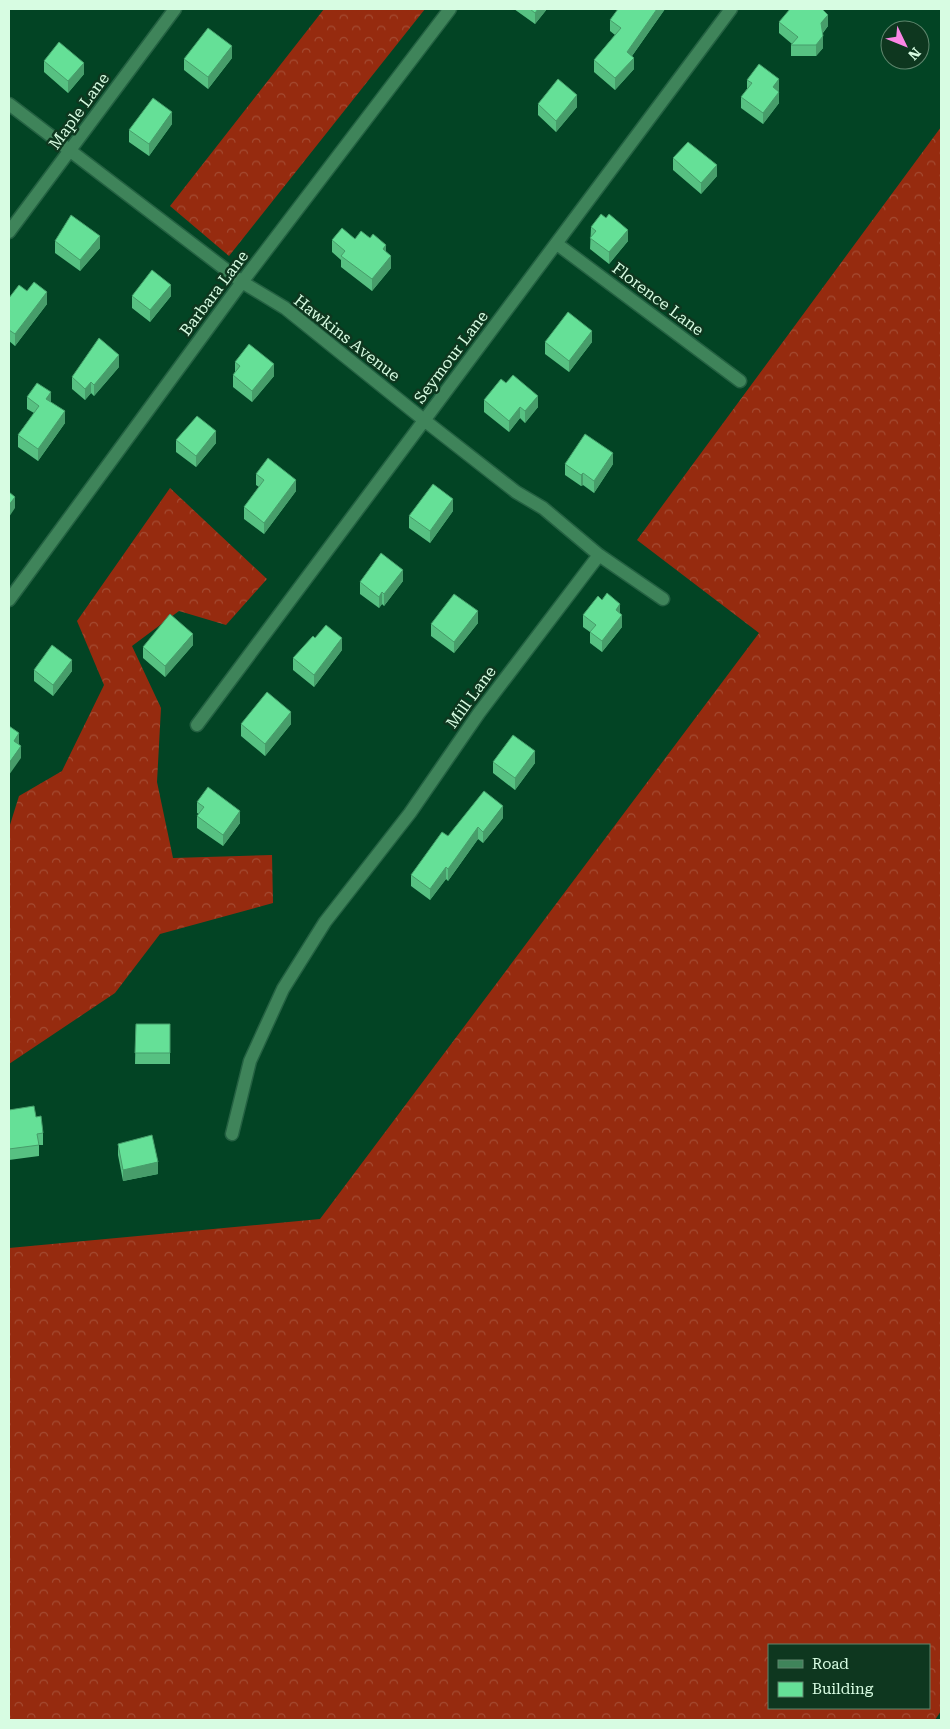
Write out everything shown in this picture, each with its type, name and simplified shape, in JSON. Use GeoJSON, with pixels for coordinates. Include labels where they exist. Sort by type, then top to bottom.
{"type":"FeatureCollection","features":[{"type":"Feature","properties":{"kind":"street","name":"Maple Lane"},"geometry":{"type":"LineString","coordinates":[[9,232],[175,9]]}},
{"type":"Feature","properties":{"kind":"street","name":"Barbara Lane"},"geometry":{"type":"LineString","coordinates":[[9,600],[242,282],[450,9]]}},
{"type":"Feature","properties":{"kind":"street","name":"Seymour Lane"},"geometry":{"type":"LineString","coordinates":[[198,725],[731,9]]}},
{"type":"Feature","properties":{"kind":"street","name":"Hawkins Avenue"},"geometry":{"type":"LineString","coordinates":[[9,104],[242,282],[293,314],[516,492],[543,508],[599,555],[663,599]]}},
{"type":"Feature","properties":{"kind":"street","name":"Florence Lane"},"geometry":{"type":"LineString","coordinates":[[557,244],[740,381]]}},
{"type":"Feature","properties":{"kind":"street","name":"Mill Lane"},"geometry":{"type":"LineString","coordinates":[[232,1134],[250,1061],[283,989],[326,922],[373,861],[490,697],[599,555]]}},
{"type":"Feature","properties":{"kind":"green space"},"geometry":{"type":"Polygon","coordinates":[[[324,9],[425,9],[229,256],[170,206],[324,9]]]}},
{"type":"Feature","properties":{"kind":"green space"},"geometry":{"type":"Polygon","coordinates":[[[941,127],[941,1711],[935,1720],[9,1720],[9,1248],[320,1219],[759,633],[637,540],[941,127]]]}},
{"type":"Feature","properties":{"kind":"green space"},"geometry":{"type":"Polygon","coordinates":[[[170,488],[267,579],[226,625],[179,611],[132,646],[161,708],[157,782],[173,858],[272,855],[273,903],[160,934],[115,993],[9,1064],[9,828],[19,796],[62,771],[104,685],[77,621],[170,488]]]}},
{"type":"Feature","properties":{"kind":"building"},"geometry":{"type":"Polygon","coordinates":[[[530,9],[538,9],[535,13],[530,9]]]}},
{"type":"Feature","properties":{"kind":"building"},"geometry":{"type":"Polygon","coordinates":[[[618,9],[657,9],[627,52],[634,58],[615,78],[594,60],[621,28],[610,20],[618,9]]]}},
{"type":"Feature","properties":{"kind":"building"},"geometry":{"type":"Polygon","coordinates":[[[790,9],[822,9],[828,15],[821,23],[823,36],[816,45],[791,45],[798,37],[779,22],[790,9]]]}},
{"type":"Feature","properties":{"kind":"building"},"geometry":{"type":"Polygon","coordinates":[[[208,28],[232,46],[208,77],[184,59],[208,28]]]}},
{"type":"Feature","properties":{"kind":"building"},"geometry":{"type":"Polygon","coordinates":[[[59,42],[84,63],[68,81],[44,61],[59,42]]]}},
{"type":"Feature","properties":{"kind":"building"},"geometry":{"type":"Polygon","coordinates":[[[759,64],[779,79],[773,87],[779,92],[763,113],[741,97],[752,83],[747,80],[759,64]]]}},
{"type":"Feature","properties":{"kind":"building"},"geometry":{"type":"Polygon","coordinates":[[[558,79],[577,95],[556,121],[538,104],[558,79]]]}},
{"type":"Feature","properties":{"kind":"building"},"geometry":{"type":"Polygon","coordinates":[[[153,98],[172,112],[149,144],[129,130],[153,98]]]}},
{"type":"Feature","properties":{"kind":"building"},"geometry":{"type":"Polygon","coordinates":[[[688,142],[717,165],[701,183],[673,158],[688,142]]]}},
{"type":"Feature","properties":{"kind":"building"},"geometry":{"type":"Polygon","coordinates":[[[601,214],[606,218],[609,214],[628,230],[609,252],[590,238],[596,231],[591,227],[601,214]]]}},
{"type":"Feature","properties":{"kind":"building"},"geometry":{"type":"Polygon","coordinates":[[[71,215],[100,236],[80,260],[55,241],[71,215]]]}},
{"type":"Feature","properties":{"kind":"building"},"geometry":{"type":"Polygon","coordinates":[[[342,228],[355,239],[361,231],[370,238],[373,234],[386,245],[383,249],[391,256],[372,279],[341,256],[345,251],[332,240],[342,228]]]}},
{"type":"Feature","properties":{"kind":"building"},"geometry":{"type":"Polygon","coordinates":[[[152,270],[171,285],[150,310],[132,296],[152,270]]]}},
{"type":"Feature","properties":{"kind":"building"},"geometry":{"type":"Polygon","coordinates":[[[34,282],[47,292],[15,334],[9,330],[9,298],[19,285],[27,291],[34,282]]]}},
{"type":"Feature","properties":{"kind":"building"},"geometry":{"type":"Polygon","coordinates":[[[568,312],[592,331],[569,361],[545,342],[568,312]]]}},
{"type":"Feature","properties":{"kind":"building"},"geometry":{"type":"Polygon","coordinates":[[[99,338],[119,355],[94,385],[91,382],[85,389],[72,377],[99,338]]]}},
{"type":"Feature","properties":{"kind":"building"},"geometry":{"type":"Polygon","coordinates":[[[249,344],[274,364],[252,391],[233,375],[240,366],[235,362],[249,344]]]}},
{"type":"Feature","properties":{"kind":"building"},"geometry":{"type":"Polygon","coordinates":[[[513,375],[538,396],[525,411],[520,407],[509,421],[484,400],[501,379],[506,383],[513,375]]]}},
{"type":"Feature","properties":{"kind":"building"},"geometry":{"type":"Polygon","coordinates":[[[37,383],[51,392],[46,399],[65,411],[38,449],[18,435],[39,406],[27,397],[37,383]]]}},
{"type":"Feature","properties":{"kind":"building"},"geometry":{"type":"Polygon","coordinates":[[[197,416],[216,431],[196,456],[176,440],[197,416]]]}},
{"type":"Feature","properties":{"kind":"building"},"geometry":{"type":"Polygon","coordinates":[[[585,434],[613,453],[594,481],[565,464],[585,434]]]}},
{"type":"Feature","properties":{"kind":"building"},"geometry":{"type":"Polygon","coordinates":[[[268,458],[296,480],[264,523],[244,507],[264,480],[256,474],[268,458]]]}},
{"type":"Feature","properties":{"kind":"building"},"geometry":{"type":"Polygon","coordinates":[[[433,484],[453,499],[430,531],[409,516],[433,484]]]}},
{"type":"Feature","properties":{"kind":"building"},"geometry":{"type":"Polygon","coordinates":[[[9,492],[15,497],[9,505],[9,492]]]}},
{"type":"Feature","properties":{"kind":"building"},"geometry":{"type":"Polygon","coordinates":[[[381,553],[403,570],[384,594],[382,592],[379,597],[360,582],[381,553]]]}},
{"type":"Feature","properties":{"kind":"building"},"geometry":{"type":"Polygon","coordinates":[[[607,593],[620,604],[616,610],[622,615],[602,641],[590,632],[596,625],[583,615],[598,596],[602,600],[607,593]]]}},
{"type":"Feature","properties":{"kind":"building"},"geometry":{"type":"Polygon","coordinates":[[[454,594],[478,611],[454,642],[431,624],[454,594]]]}},
{"type":"Feature","properties":{"kind":"building"},"geometry":{"type":"Polygon","coordinates":[[[170,614],[193,634],[165,666],[143,647],[170,614]]]}},
{"type":"Feature","properties":{"kind":"building"},"geometry":{"type":"Polygon","coordinates":[[[326,625],[342,638],[314,675],[293,658],[326,625]]]}},
{"type":"Feature","properties":{"kind":"building"},"geometry":{"type":"Polygon","coordinates":[[[52,645],[72,660],[53,685],[34,670],[52,645]]]}},
{"type":"Feature","properties":{"kind":"building"},"geometry":{"type":"Polygon","coordinates":[[[267,692],[291,712],[265,744],[241,724],[267,692]]]}},
{"type":"Feature","properties":{"kind":"building"},"geometry":{"type":"Polygon","coordinates":[[[9,726],[19,733],[14,741],[21,746],[9,763],[9,726]]]}},
{"type":"Feature","properties":{"kind":"building"},"geometry":{"type":"Polygon","coordinates":[[[513,735],[535,751],[515,778],[493,762],[513,735]]]}},
{"type":"Feature","properties":{"kind":"building"},"geometry":{"type":"Polygon","coordinates":[[[208,787],[240,811],[223,835],[197,816],[204,807],[197,802],[208,787]]]}},
{"type":"Feature","properties":{"kind":"building"},"geometry":{"type":"Polygon","coordinates":[[[484,791],[503,806],[483,832],[478,827],[448,869],[446,867],[430,889],[411,875],[442,832],[448,836],[484,791]]]}},
{"type":"Feature","properties":{"kind":"building"},"geometry":{"type":"Polygon","coordinates":[[[136,1024],[170,1024],[170,1053],[135,1053],[136,1024]]]}},
{"type":"Feature","properties":{"kind":"building"},"geometry":{"type":"Polygon","coordinates":[[[34,1106],[36,1117],[41,1116],[43,1133],[37,1134],[39,1145],[9,1149],[9,1110],[34,1106]]]}},
{"type":"Feature","properties":{"kind":"building"},"geometry":{"type":"Polygon","coordinates":[[[152,1135],[158,1162],[123,1170],[118,1144],[152,1135]]]}}]}
